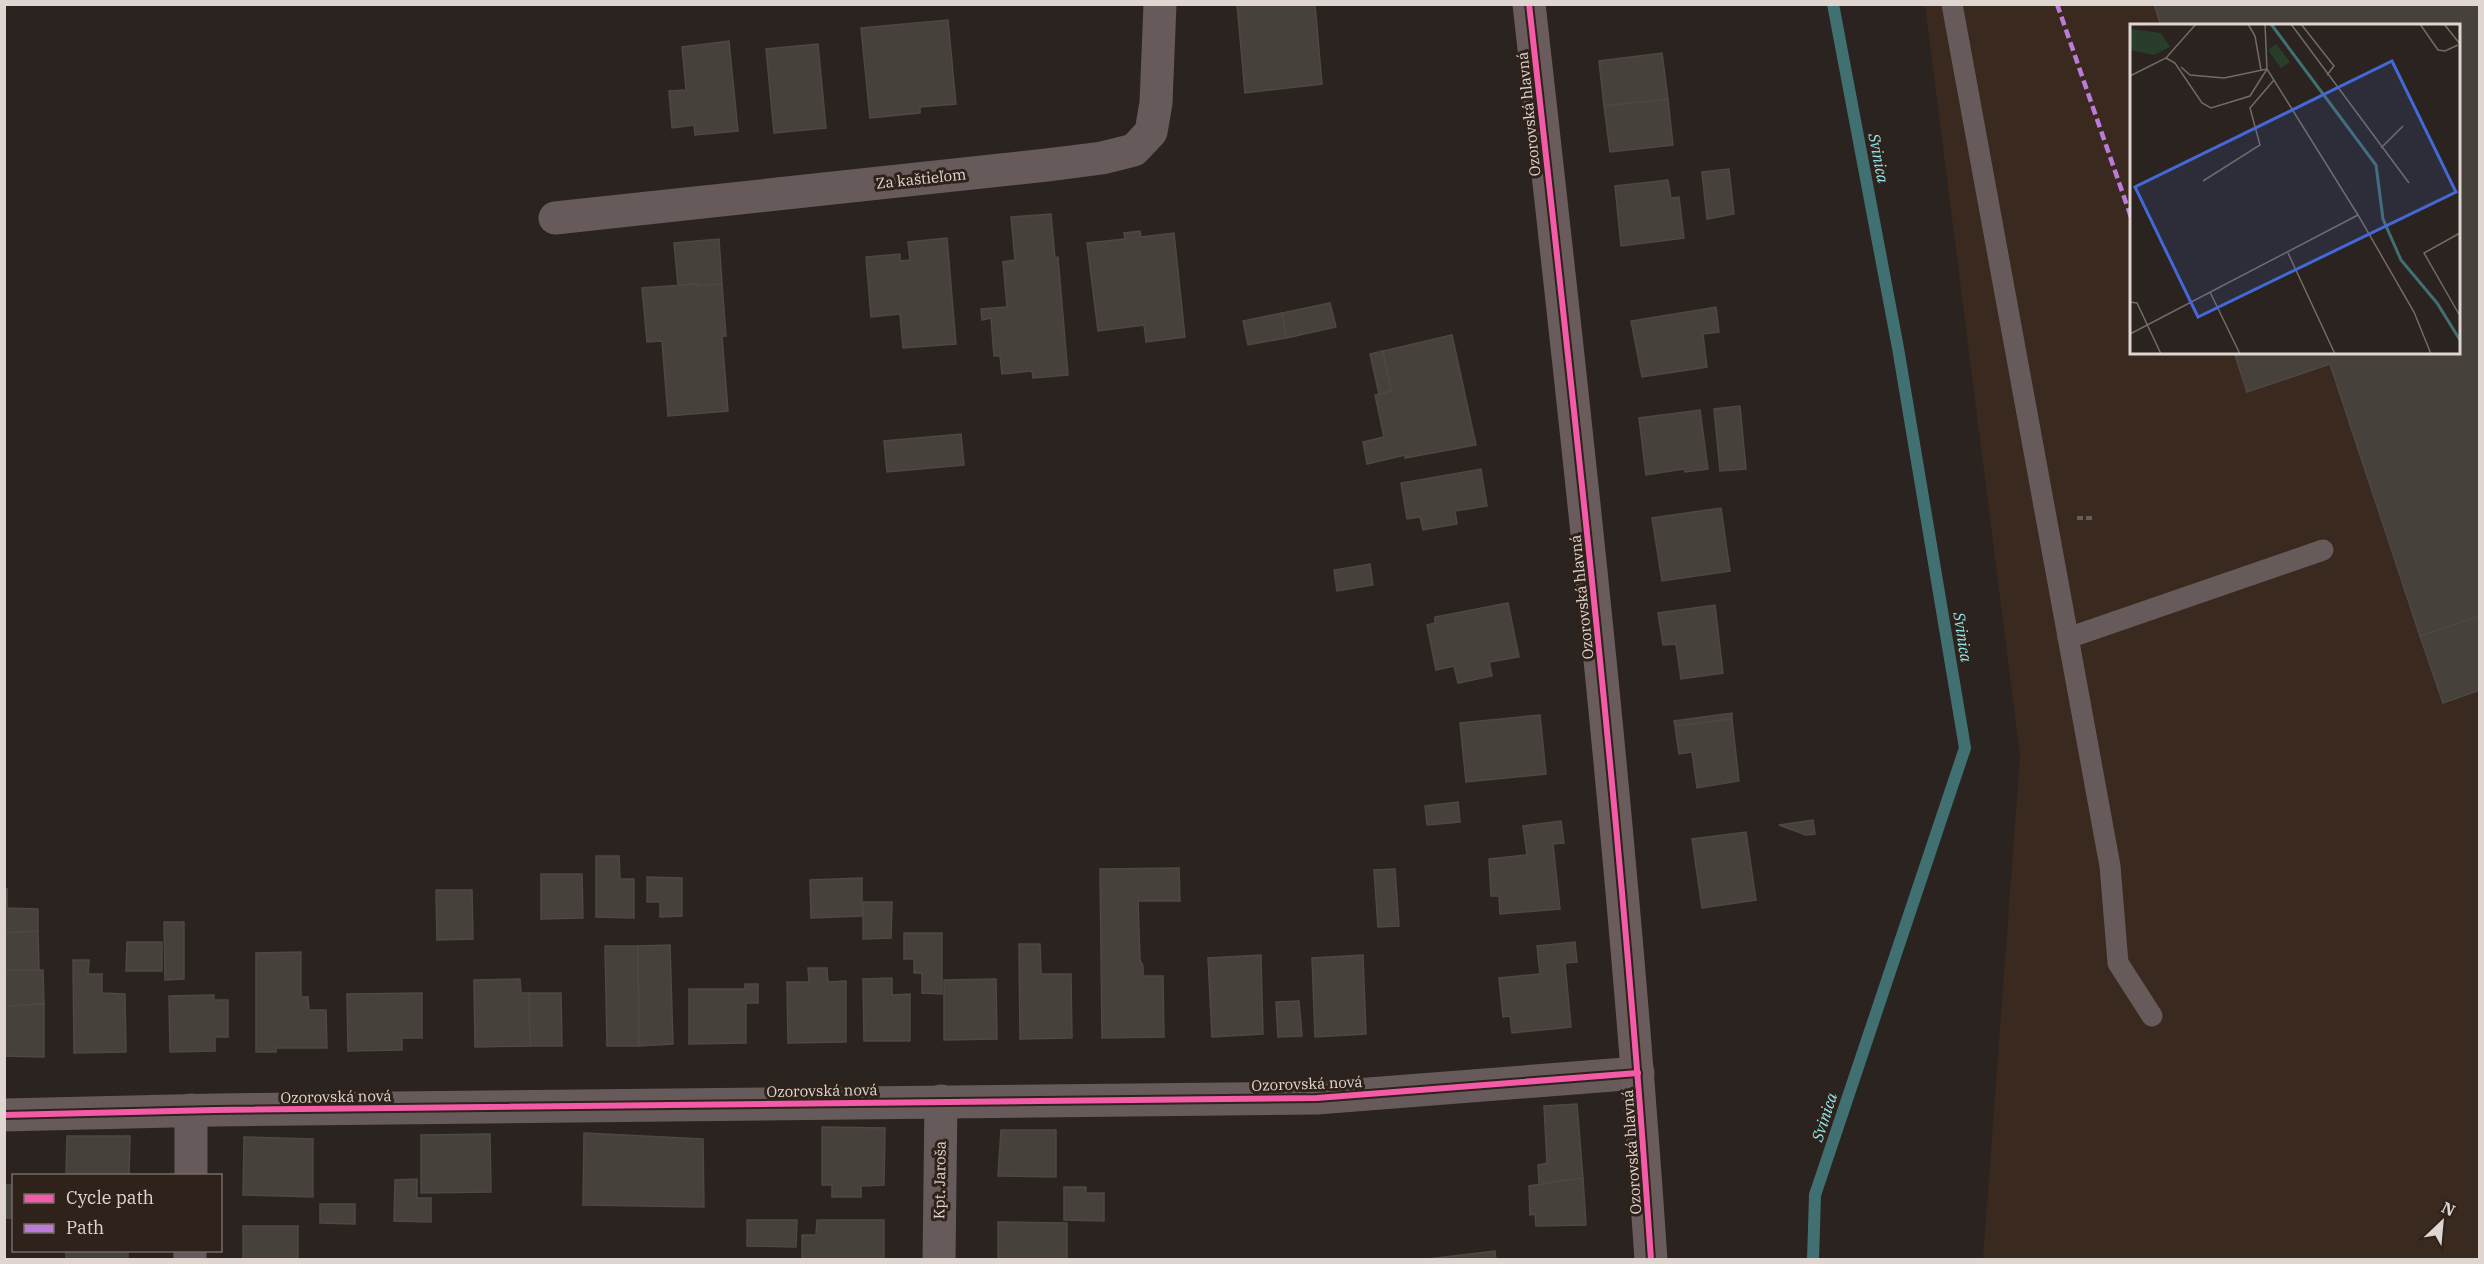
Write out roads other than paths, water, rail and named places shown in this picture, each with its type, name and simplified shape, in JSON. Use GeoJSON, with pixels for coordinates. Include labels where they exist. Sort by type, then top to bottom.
{"type":"FeatureCollection","features":[{"type":"Feature","properties":{"kind":"street","name":"Za kaštieľom"},"geometry":{"type":"LineString","coordinates":[[555,218],[1069,162],[1102,158],[1134,150],[1151,132],[1153,123],[1156,104],[1160,4]]}},
{"type":"Feature","properties":{"kind":"street","name":"Ozorovská hlavná"},"geometry":{"type":"LineString","coordinates":[[1529,4],[1595,591],[1638,1073],[1651,1260]]}},
{"type":"Feature","properties":{"kind":"street","name":"Ozorovská nová"},"geometry":{"type":"LineString","coordinates":[[4,1115],[191,1110],[1317,1098],[1638,1073]]}},
{"type":"Feature","properties":{"kind":"street","name":"Kpt. Jaroša"},"geometry":{"type":"LineString","coordinates":[[939,1260],[941,1101]]}},
{"type":"Feature","properties":{"kind":"street"},"geometry":{"type":"LineString","coordinates":[[191,1110],[191,1174]]}},
{"type":"Feature","properties":{"kind":"lane"},"geometry":{"type":"LineString","coordinates":[[1952,4],[2110,867],[2118,963],[2152,1016]]}},
{"type":"Feature","properties":{"kind":"lane"},"geometry":{"type":"LineString","coordinates":[[2068,638],[2323,550]]}},
{"type":"Feature","properties":{"kind":"waterway","name":"Svinica"},"geometry":{"type":"LineString","coordinates":[[1813,1260],[1815,1195],[1965,748],[1898,348],[1833,4]]}}]}
